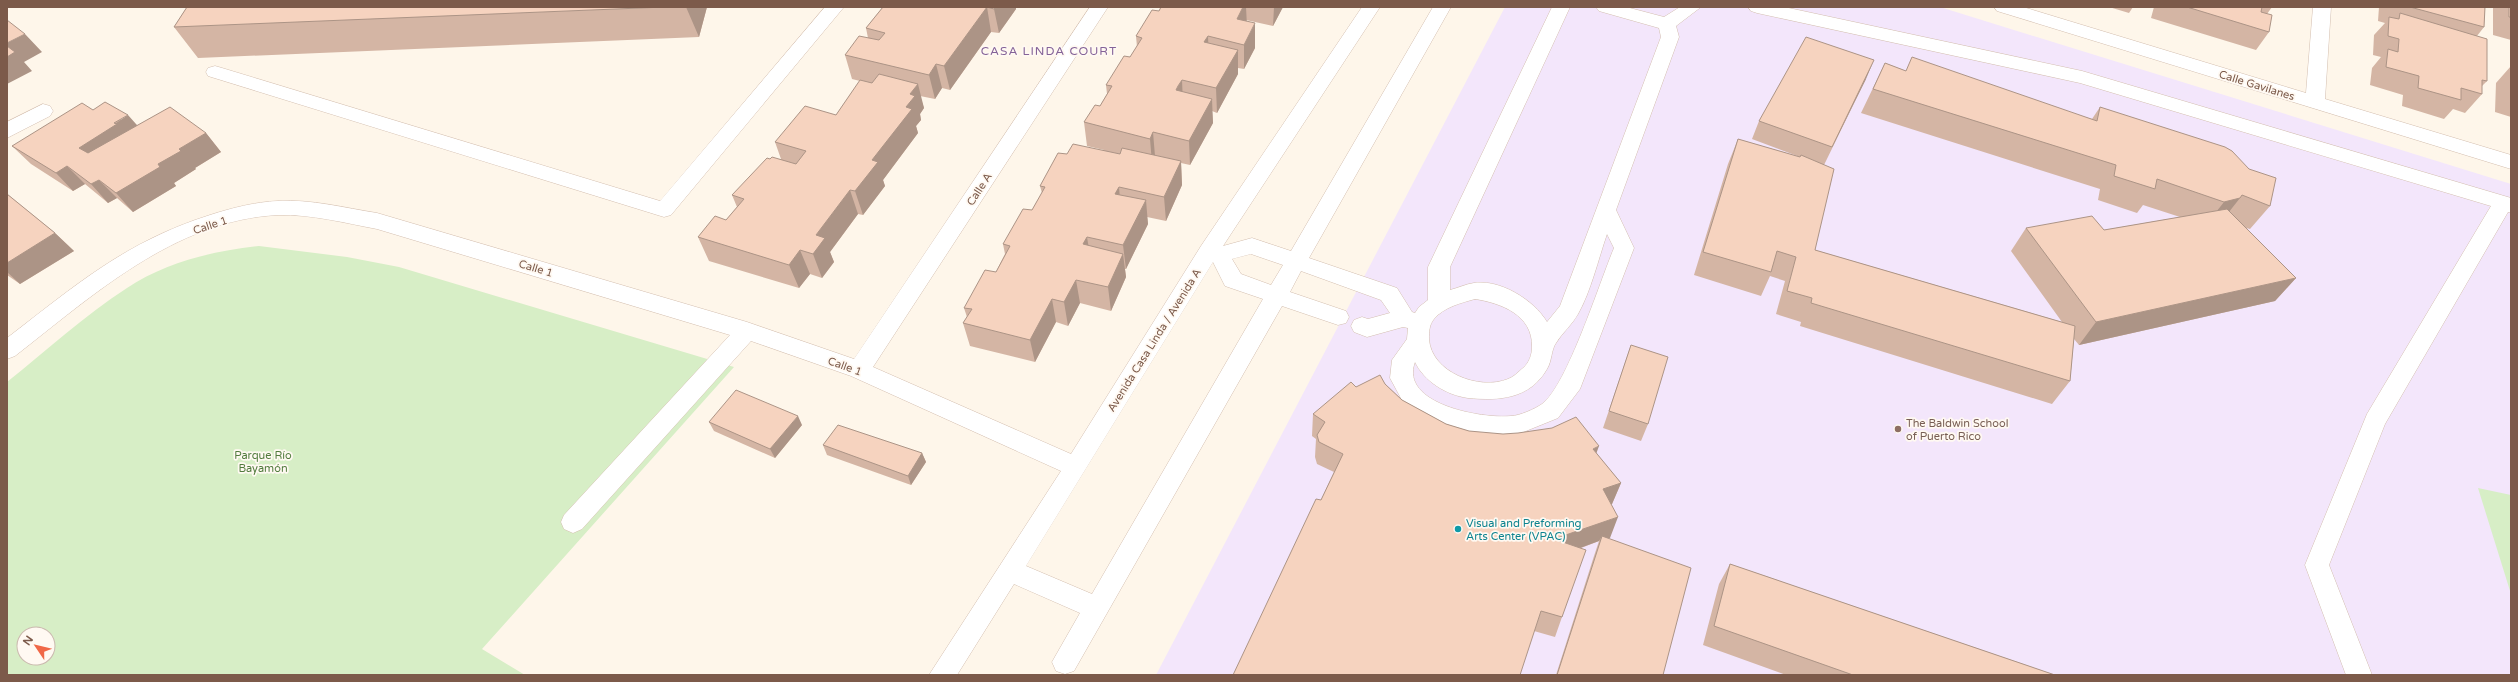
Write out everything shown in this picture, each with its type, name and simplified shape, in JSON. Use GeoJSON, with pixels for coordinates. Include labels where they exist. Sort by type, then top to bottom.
{"type":"FeatureCollection","features":[{"type":"Feature","properties":{"kind":"street"},"geometry":{"type":"LineString","coordinates":[[215,72],[664,210],[835,7]]}},
{"type":"Feature","properties":{"kind":"street","name":"Calle A"},"geometry":{"type":"LineString","coordinates":[[859,370],[1099,7]]}},
{"type":"Feature","properties":{"kind":"street","name":"Avenida Casa Linda / Avenida A"},"geometry":{"type":"LineString","coordinates":[[942,675],[1371,7]]}},
{"type":"Feature","properties":{"kind":"street"},"geometry":{"type":"LineString","coordinates":[[1065,662],[1442,7]]}},
{"type":"Feature","properties":{"kind":"street"},"geometry":{"type":"LineString","coordinates":[[1439,301],[1439,267],[1561,7]]}},
{"type":"Feature","properties":{"kind":"street"},"geometry":{"type":"LineString","coordinates":[[1605,7],[1667,24],[1692,7]]}},
{"type":"Feature","properties":{"kind":"street"},"geometry":{"type":"LineString","coordinates":[[1757,7],[2082,77],[2507,204],[2375,421],[2317,565],[2359,675]]}},
{"type":"Feature","properties":{"kind":"street","name":"Calle Gavilanes"},"geometry":{"type":"LineString","coordinates":[[2003,7],[2511,162]]}},
{"type":"Feature","properties":{"kind":"street"},"geometry":{"type":"LineString","coordinates":[[2315,102],[2322,7]]}},
{"type":"Feature","properties":{"kind":"street"},"geometry":{"type":"LineString","coordinates":[[1544,342],[1569,310],[1670,37],[1667,24]]}},
{"type":"Feature","properties":{"kind":"street"},"geometry":{"type":"LineString","coordinates":[[7,130],[43,111]]}},
{"type":"Feature","properties":{"kind":"street","name":"Calle 1"},"geometry":{"type":"LineString","coordinates":[[7,350],[109,272],[207,224],[267,209],[311,211],[377,221],[747,331],[859,370],[1076,467]]}},
{"type":"Feature","properties":{"kind":"street"},"geometry":{"type":"LineString","coordinates":[[1338,317],[1233,280],[1214,253],[1252,246],[1389,294],[1414,328],[1423,360],[1437,375],[1456,386],[1478,392],[1500,391],[1520,384],[1535,372],[1542,358],[1544,342],[1539,326],[1528,312],[1513,301],[1501,296],[1475,291],[1456,294],[1439,301],[1425,312],[1414,328],[1403,360],[1401,378],[1412,395],[1428,409],[1477,425],[1513,426],[1550,411],[1572,383],[1624,248],[1606,210]]}},
{"type":"Feature","properties":{"kind":"street"},"geometry":{"type":"LineString","coordinates":[[1362,326],[1367,328],[1414,328]]}},
{"type":"Feature","properties":{"kind":"street"},"geometry":{"type":"LineString","coordinates":[[573,522],[747,331]]}},
{"type":"Feature","properties":{"kind":"street"},"geometry":{"type":"LineString","coordinates":[[1009,570],[1097,608]]}},
{"type":"Feature","properties":{"kind":"shaded area","name":"The Baldwin School of Puerto Rico"},"geometry":{"type":"Polygon","coordinates":[[[1505,7],[1940,7],[2511,184],[2511,675],[1156,675],[1505,7]]]}},
{"type":"Feature","properties":{"kind":"green space","name":"Parque Río Bayamón"},"geometry":{"type":"Polygon","coordinates":[[[259,246],[347,257],[399,267],[734,367],[482,649],[525,675],[7,675],[7,382],[96,310],[127,288],[158,271],[190,259],[224,251],[259,246]]]}},
{"type":"Feature","properties":{"kind":"green space"},"geometry":{"type":"Polygon","coordinates":[[[2478,488],[2511,495],[2511,594],[2478,488]]]}},
{"type":"Feature","properties":{"kind":"building"},"geometry":{"type":"Polygon","coordinates":[[[187,7],[665,7],[174,27],[187,7]]]}},
{"type":"Feature","properties":{"kind":"building"},"geometry":{"type":"Polygon","coordinates":[[[883,7],[987,7],[944,66],[936,64],[929,75],[845,55],[859,36],[879,40],[885,33],[866,28],[883,7]]]}},
{"type":"Feature","properties":{"kind":"building"},"geometry":{"type":"Polygon","coordinates":[[[1161,7],[1243,7],[1237,19],[1255,23],[1244,45],[1208,36],[1204,42],[1238,50],[1216,88],[1182,80],[1178,86],[1176,90],[1212,99],[1189,141],[1153,132],[1150,139],[1084,122],[1095,105],[1100,106],[1112,86],[1106,85],[1124,56],[1130,57],[1142,38],[1136,36],[1152,10],[1159,11],[1161,7]]]}},
{"type":"Feature","properties":{"kind":"building"},"geometry":{"type":"Polygon","coordinates":[[[2187,7],[2262,7],[2261,12],[2272,15],[2269,32],[2187,7]]]}},
{"type":"Feature","properties":{"kind":"building"},"geometry":{"type":"Polygon","coordinates":[[[2410,7],[2485,7],[2484,27],[2410,7]]]}},
{"type":"Feature","properties":{"kind":"building"},"geometry":{"type":"Polygon","coordinates":[[[2509,7],[2511,7],[2511,17],[2509,17],[2509,7]]]}},
{"type":"Feature","properties":{"kind":"building"},"geometry":{"type":"Polygon","coordinates":[[[2400,13],[2487,39],[2487,81],[2482,80],[2482,94],[2461,88],[2461,100],[2418,88],[2419,76],[2386,67],[2388,49],[2398,52],[2399,39],[2388,36],[2389,17],[2399,19],[2400,13]]]}},
{"type":"Feature","properties":{"kind":"building"},"geometry":{"type":"Polygon","coordinates":[[[7,20],[25,34],[7,43],[7,20]]]}},
{"type":"Feature","properties":{"kind":"building"},"geometry":{"type":"Polygon","coordinates":[[[1806,37],[1874,60],[1832,147],[1759,121],[1806,37]]]}},
{"type":"Feature","properties":{"kind":"building"},"geometry":{"type":"Polygon","coordinates":[[[7,46],[15,52],[7,57],[7,46]]]}},
{"type":"Feature","properties":{"kind":"building"},"geometry":{"type":"Polygon","coordinates":[[[1912,57],[2097,121],[2100,107],[2225,147],[2232,151],[2249,169],[2276,178],[2270,206],[2242,195],[2240,198],[2224,202],[2157,179],[2155,189],[2114,176],[2116,165],[1873,89],[1885,63],[1906,71],[1912,57]]]}},
{"type":"Feature","properties":{"kind":"building"},"geometry":{"type":"Polygon","coordinates":[[[879,74],[918,84],[910,94],[915,96],[906,107],[912,109],[872,160],[878,162],[855,191],[850,190],[816,235],[825,238],[813,254],[800,250],[789,265],[698,237],[715,216],[726,220],[744,199],[732,195],[767,158],[770,159],[772,157],[796,164],[806,151],[775,142],[805,106],[836,115],[860,80],[872,83],[879,74]]]}},
{"type":"Feature","properties":{"kind":"building"},"geometry":{"type":"Polygon","coordinates":[[[105,102],[128,115],[114,123],[117,124],[79,148],[88,153],[170,107],[206,133],[179,149],[181,151],[158,164],[160,167],[116,193],[99,180],[91,184],[67,166],[56,173],[12,146],[82,103],[93,110],[105,102]]]}},
{"type":"Feature","properties":{"kind":"building"},"geometry":{"type":"Polygon","coordinates":[[[1738,139],[1800,157],[1801,155],[1834,169],[1815,250],[2075,326],[2070,381],[1811,303],[1812,298],[1787,291],[1796,257],[1777,251],[1771,272],[1703,252],[1738,139]]]}},
{"type":"Feature","properties":{"kind":"building"},"geometry":{"type":"Polygon","coordinates":[[[1073,144],[1120,154],[1122,148],[1181,161],[1164,197],[1119,187],[1115,194],[1146,200],[1123,245],[1087,237],[1083,244],[1123,254],[1108,287],[1076,280],[1064,302],[1052,299],[1030,340],[963,323],[972,309],[964,308],[985,270],[996,272],[1010,246],[1003,244],[1023,209],[1032,210],[1045,187],[1040,186],[1058,153],[1067,154],[1073,144]]]}},
{"type":"Feature","properties":{"kind":"building"},"geometry":{"type":"Polygon","coordinates":[[[7,194],[55,233],[7,263],[7,194]]]}},
{"type":"Feature","properties":{"kind":"building"},"geometry":{"type":"Polygon","coordinates":[[[2227,209],[2296,278],[2096,322],[2026,228],[2092,216],[2104,230],[2227,209]]]}},
{"type":"Feature","properties":{"kind":"building"},"geometry":{"type":"Polygon","coordinates":[[[1631,345],[1668,357],[1648,424],[1609,411],[1631,345]]]}},
{"type":"Feature","properties":{"kind":"building","name":"Visual and Preforming Arts Center (VPAC)"},"geometry":{"type":"Polygon","coordinates":[[[1380,375],[1385,384],[1402,400],[1446,424],[1469,431],[1503,434],[1518,433],[1552,428],[1576,417],[1599,446],[1593,449],[1621,483],[1603,489],[1618,517],[1554,539],[1586,550],[1562,617],[1541,611],[1520,675],[1233,675],[1316,499],[1321,500],[1343,454],[1319,442],[1317,435],[1325,422],[1313,414],[1351,382],[1356,387],[1380,375]]]}},
{"type":"Feature","properties":{"kind":"building"},"geometry":{"type":"Polygon","coordinates":[[[736,390],[798,416],[770,449],[709,422],[736,390]]]}},
{"type":"Feature","properties":{"kind":"building"},"geometry":{"type":"Polygon","coordinates":[[[838,425],[922,453],[908,476],[823,445],[838,425]]]}},
{"type":"Feature","properties":{"kind":"building"},"geometry":{"type":"Polygon","coordinates":[[[1602,536],[1691,568],[1663,675],[1557,675],[1602,536]]]}},
{"type":"Feature","properties":{"kind":"building"},"geometry":{"type":"Polygon","coordinates":[[[1730,564],[2055,675],[1853,675],[1714,626],[1730,564]]]}},
{"type":"Feature","properties":{"kind":"place","name":"The Baldwin School of Puerto Rico"},"geometry":{"type":"Point","coordinates":[1898,429]}},
{"type":"Feature","properties":{"kind":"place","name":"Visual and Preforming Arts Center (VPAC)"},"geometry":{"type":"Point","coordinates":[1458,529]}},
{"type":"Feature","properties":{"kind":"district","name":"CASA LINDA COURT"},"geometry":{"type":"Point","coordinates":[1049,51]}}]}
